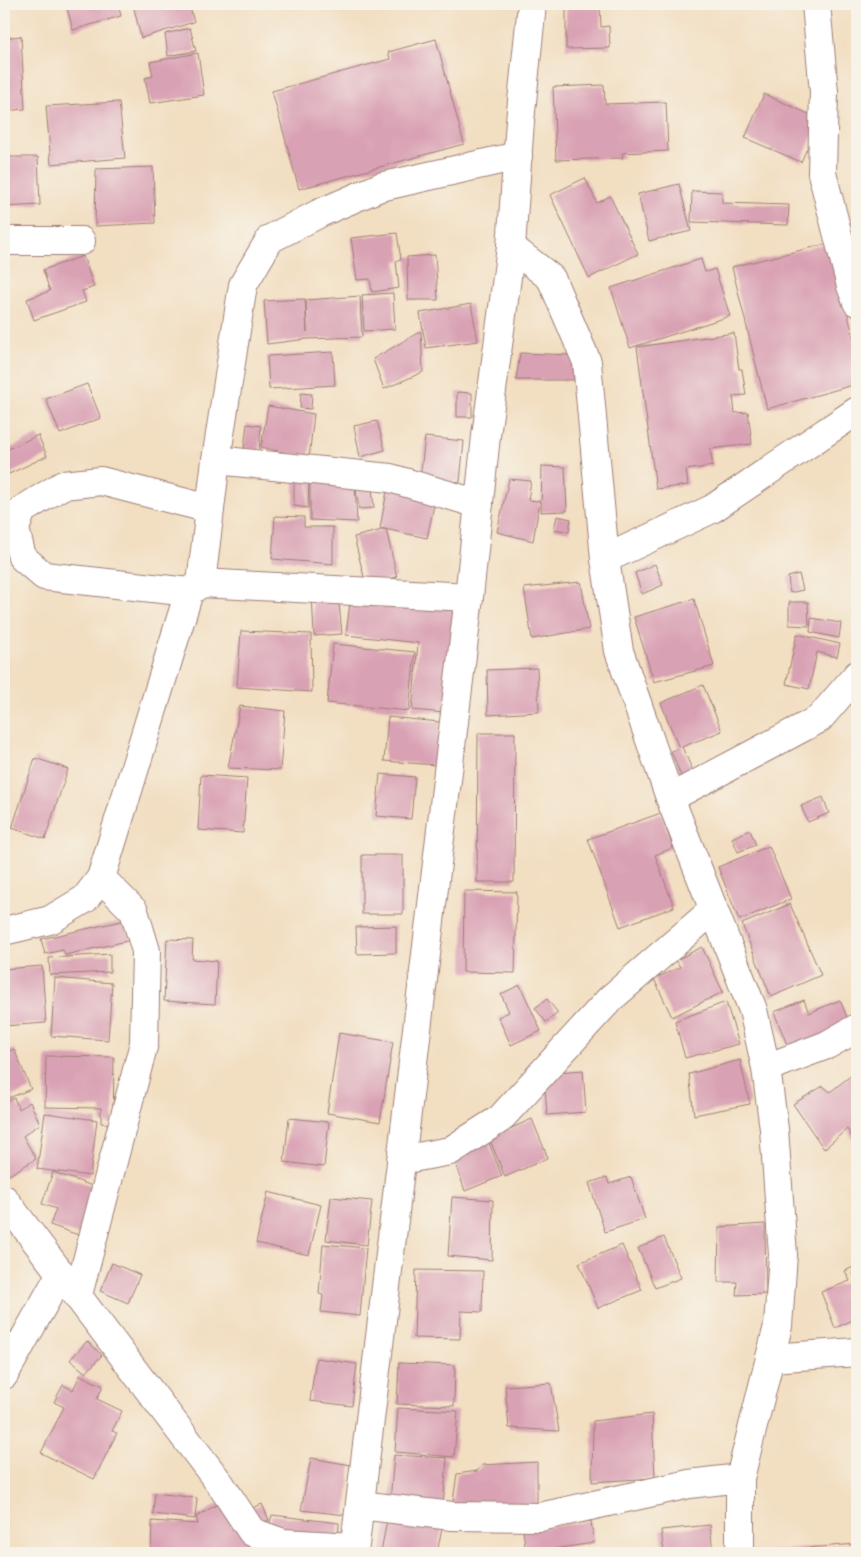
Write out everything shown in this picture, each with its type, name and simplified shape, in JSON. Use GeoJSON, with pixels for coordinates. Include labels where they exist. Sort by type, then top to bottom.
{"type":"FeatureCollection","features":[{"type":"Feature","properties":{"kind":"street"},"geometry":{"type":"LineString","coordinates":[[4,1199],[221,1485],[252,1532],[283,1543],[354,1550],[511,247],[532,4]]}},
{"type":"Feature","properties":{"kind":"street"},"geometry":{"type":"LineString","coordinates":[[816,4],[824,92],[822,173],[851,286],[857,302]]}},
{"type":"Feature","properties":{"kind":"street"},"geometry":{"type":"LineString","coordinates":[[4,931],[50,920],[85,899],[101,878],[195,588],[210,509],[242,285],[270,239],[320,213],[380,187],[518,156]]}},
{"type":"Feature","properties":{"kind":"street"},"geometry":{"type":"LineString","coordinates":[[4,241],[80,241]]}},
{"type":"Feature","properties":{"kind":"street"},"geometry":{"type":"LineString","coordinates":[[511,247],[550,278],[587,362],[605,559],[619,651],[670,798],[753,1010],[766,1068],[774,1129],[783,1255],[778,1326],[740,1478],[740,1553]]}},
{"type":"Feature","properties":{"kind":"street"},"geometry":{"type":"LineString","coordinates":[[605,559],[712,509],[857,410]]}},
{"type":"Feature","properties":{"kind":"street"},"geometry":{"type":"LineString","coordinates":[[216,460],[390,478],[479,504]]}},
{"type":"Feature","properties":{"kind":"street"},"geometry":{"type":"LineString","coordinates":[[210,509],[101,481],[63,485],[22,510],[15,529],[22,557],[44,576],[195,588],[469,596]]}},
{"type":"Feature","properties":{"kind":"street"},"geometry":{"type":"LineString","coordinates":[[670,798],[819,719],[857,675]]}},
{"type":"Feature","properties":{"kind":"street"},"geometry":{"type":"LineString","coordinates":[[78,1295],[144,1043],[146,951],[134,911],[101,878]]}},
{"type":"Feature","properties":{"kind":"street"},"geometry":{"type":"LineString","coordinates":[[401,1160],[450,1151],[500,1119],[610,999],[713,910]]}},
{"type":"Feature","properties":{"kind":"street"},"geometry":{"type":"LineString","coordinates":[[766,1068],[827,1045],[857,1028]]}},
{"type":"Feature","properties":{"kind":"street"},"geometry":{"type":"LineString","coordinates":[[4,1375],[61,1274]]}},
{"type":"Feature","properties":{"kind":"street"},"geometry":{"type":"LineString","coordinates":[[770,1358],[857,1352]]}},
{"type":"Feature","properties":{"kind":"street"},"geometry":{"type":"LineString","coordinates":[[360,1505],[452,1516],[540,1517],[689,1484],[740,1478]]}},
{"type":"Feature","properties":{"kind":"building"},"geometry":{"type":"Polygon","coordinates":[[[66,4],[118,4],[121,16],[73,30],[66,4]]]}},
{"type":"Feature","properties":{"kind":"building"},"geometry":{"type":"Polygon","coordinates":[[[133,4],[189,4],[194,22],[141,38],[133,4]]]}},
{"type":"Feature","properties":{"kind":"building"},"geometry":{"type":"Polygon","coordinates":[[[566,4],[635,4],[635,7],[600,7],[601,27],[609,26],[610,48],[566,49],[566,4]]]}},
{"type":"Feature","properties":{"kind":"building"},"geometry":{"type":"Polygon","coordinates":[[[190,28],[196,51],[168,56],[165,34],[190,28]]]}},
{"type":"Feature","properties":{"kind":"building"},"geometry":{"type":"Polygon","coordinates":[[[21,36],[25,109],[4,111],[4,38],[21,36]]]}},
{"type":"Feature","properties":{"kind":"building"},"geometry":{"type":"Polygon","coordinates":[[[436,39],[464,144],[299,189],[272,91],[390,59],[388,52],[436,39]]]}},
{"type":"Feature","properties":{"kind":"building"},"geometry":{"type":"Polygon","coordinates":[[[198,53],[204,95],[150,103],[145,78],[153,76],[150,62],[198,53]]]}},
{"type":"Feature","properties":{"kind":"building"},"geometry":{"type":"Polygon","coordinates":[[[604,85],[605,104],[666,102],[668,151],[622,153],[623,158],[556,160],[553,87],[604,85]]]}},
{"type":"Feature","properties":{"kind":"building"},"geometry":{"type":"Polygon","coordinates":[[[764,94],[820,119],[801,162],[745,138],[764,94]]]}},
{"type":"Feature","properties":{"kind":"building"},"geometry":{"type":"Polygon","coordinates":[[[119,102],[125,158],[51,164],[46,106],[119,102]]]}},
{"type":"Feature","properties":{"kind":"building"},"geometry":{"type":"Polygon","coordinates":[[[4,157],[38,157],[40,205],[4,207],[4,157]]]}},
{"type":"Feature","properties":{"kind":"building"},"geometry":{"type":"Polygon","coordinates":[[[153,167],[155,223],[95,226],[96,169],[153,167]]]}},
{"type":"Feature","properties":{"kind":"building"},"geometry":{"type":"Polygon","coordinates":[[[585,178],[597,203],[610,196],[638,254],[589,278],[550,195],[585,178]]]}},
{"type":"Feature","properties":{"kind":"building"},"geometry":{"type":"Polygon","coordinates":[[[679,184],[691,231],[649,241],[638,194],[679,184]]]}},
{"type":"Feature","properties":{"kind":"building"},"geometry":{"type":"Polygon","coordinates":[[[692,191],[722,192],[722,203],[789,205],[788,225],[691,222],[692,191]]]}},
{"type":"Feature","properties":{"kind":"building"},"geometry":{"type":"Polygon","coordinates":[[[397,233],[401,260],[396,261],[399,288],[372,292],[370,279],[357,280],[351,238],[397,233]]]}},
{"type":"Feature","properties":{"kind":"building"},"geometry":{"type":"Polygon","coordinates":[[[830,243],[857,346],[857,384],[767,409],[732,267],[830,243]]]}},
{"type":"Feature","properties":{"kind":"building"},"geometry":{"type":"Polygon","coordinates":[[[435,255],[438,300],[408,300],[407,257],[435,255]]]}},
{"type":"Feature","properties":{"kind":"building"},"geometry":{"type":"Polygon","coordinates":[[[83,256],[94,287],[82,291],[86,302],[34,320],[27,299],[50,291],[43,270],[83,256]]]}},
{"type":"Feature","properties":{"kind":"building"},"geometry":{"type":"Polygon","coordinates":[[[701,259],[705,272],[715,269],[730,316],[630,348],[611,288],[701,259]]]}},
{"type":"Feature","properties":{"kind":"building"},"geometry":{"type":"Polygon","coordinates":[[[393,293],[395,329],[364,331],[362,295],[393,293]]]}},
{"type":"Feature","properties":{"kind":"building"},"geometry":{"type":"Polygon","coordinates":[[[360,296],[362,337],[307,339],[267,344],[264,301],[305,299],[307,332],[306,300],[360,296]]]}},
{"type":"Feature","properties":{"kind":"building"},"geometry":{"type":"Polygon","coordinates":[[[471,304],[478,341],[426,348],[420,313],[471,304]]]}},
{"type":"Feature","properties":{"kind":"building"},"geometry":{"type":"Polygon","coordinates":[[[421,331],[423,372],[384,389],[373,359],[421,331]]]}},
{"type":"Feature","properties":{"kind":"building"},"geometry":{"type":"Polygon","coordinates":[[[734,333],[739,369],[742,369],[746,395],[733,396],[735,413],[748,412],[752,444],[710,449],[713,466],[686,470],[688,485],[656,489],[637,347],[734,333]]]}},
{"type":"Feature","properties":{"kind":"building"},"geometry":{"type":"Polygon","coordinates":[[[333,352],[335,385],[269,389],[267,356],[333,352]]]}},
{"type":"Feature","properties":{"kind":"building"},"geometry":{"type":"Polygon","coordinates":[[[520,353],[572,355],[574,380],[516,380],[520,353]]]}},
{"type":"Feature","properties":{"kind":"building"},"geometry":{"type":"Polygon","coordinates":[[[87,384],[101,418],[60,434],[46,399],[87,384]]]}},
{"type":"Feature","properties":{"kind":"building"},"geometry":{"type":"Polygon","coordinates":[[[457,392],[472,393],[472,417],[457,417],[457,392]]]}},
{"type":"Feature","properties":{"kind":"building"},"geometry":{"type":"Polygon","coordinates":[[[301,393],[312,394],[311,409],[300,408],[301,393]]]}},
{"type":"Feature","properties":{"kind":"building"},"geometry":{"type":"Polygon","coordinates":[[[268,406],[314,414],[309,458],[261,447],[268,406]]]}},
{"type":"Feature","properties":{"kind":"building"},"geometry":{"type":"Polygon","coordinates":[[[377,421],[385,450],[360,457],[354,426],[377,421]]]}},
{"type":"Feature","properties":{"kind":"building"},"geometry":{"type":"Polygon","coordinates":[[[247,424],[261,426],[259,451],[244,448],[247,424]]]}},
{"type":"Feature","properties":{"kind":"building"},"geometry":{"type":"Polygon","coordinates":[[[38,435],[47,456],[9,474],[4,461],[4,451],[38,435]]]}},
{"type":"Feature","properties":{"kind":"building"},"geometry":{"type":"Polygon","coordinates":[[[425,437],[464,441],[460,482],[420,478],[425,437]]]}},
{"type":"Feature","properties":{"kind":"building"},"geometry":{"type":"Polygon","coordinates":[[[542,466],[565,467],[567,511],[541,512],[542,466]]]}},
{"type":"Feature","properties":{"kind":"building"},"geometry":{"type":"Polygon","coordinates":[[[294,475],[309,475],[308,508],[294,506],[294,475]]]}},
{"type":"Feature","properties":{"kind":"building"},"geometry":{"type":"Polygon","coordinates":[[[310,478],[371,478],[374,508],[359,509],[355,483],[357,522],[310,520],[310,478]]]}},
{"type":"Feature","properties":{"kind":"building"},"geometry":{"type":"Polygon","coordinates":[[[509,479],[531,481],[528,500],[540,501],[533,541],[497,532],[509,479]]]}},
{"type":"Feature","properties":{"kind":"building"},"geometry":{"type":"Polygon","coordinates":[[[388,486],[436,496],[427,538],[380,528],[388,486]]]}},
{"type":"Feature","properties":{"kind":"building"},"geometry":{"type":"Polygon","coordinates":[[[275,516],[304,517],[304,527],[333,527],[333,564],[272,559],[275,516]]]}},
{"type":"Feature","properties":{"kind":"building"},"geometry":{"type":"Polygon","coordinates":[[[557,516],[571,519],[569,532],[554,529],[557,516]]]}},
{"type":"Feature","properties":{"kind":"building"},"geometry":{"type":"Polygon","coordinates":[[[386,529],[397,577],[366,585],[354,537],[386,529]]]}},
{"type":"Feature","properties":{"kind":"building"},"geometry":{"type":"Polygon","coordinates":[[[655,564],[663,585],[642,594],[635,573],[655,564]]]}},
{"type":"Feature","properties":{"kind":"building"},"geometry":{"type":"Polygon","coordinates":[[[799,574],[803,590],[790,593],[788,577],[799,574]]]}},
{"type":"Feature","properties":{"kind":"building"},"geometry":{"type":"Polygon","coordinates":[[[581,582],[589,629],[532,639],[524,588],[581,582]]]}},
{"type":"Feature","properties":{"kind":"building"},"geometry":{"type":"Polygon","coordinates":[[[338,593],[342,634],[314,636],[312,594],[338,593]]]}},
{"type":"Feature","properties":{"kind":"building"},"geometry":{"type":"Polygon","coordinates":[[[351,594],[457,606],[445,713],[412,710],[418,643],[346,635],[351,594]]]}},
{"type":"Feature","properties":{"kind":"building"},"geometry":{"type":"Polygon","coordinates":[[[694,599],[714,666],[654,682],[634,617],[694,599]]]}},
{"type":"Feature","properties":{"kind":"building"},"geometry":{"type":"Polygon","coordinates":[[[789,602],[808,602],[809,626],[789,625],[789,602]]]}},
{"type":"Feature","properties":{"kind":"building"},"geometry":{"type":"Polygon","coordinates":[[[811,618],[841,623],[839,638],[810,632],[811,618]]]}},
{"type":"Feature","properties":{"kind":"building"},"geometry":{"type":"Polygon","coordinates":[[[241,631],[311,634],[312,692],[237,687],[241,631]]]}},
{"type":"Feature","properties":{"kind":"building"},"geometry":{"type":"Polygon","coordinates":[[[797,634],[840,644],[837,657],[817,652],[809,689],[786,684],[797,634]]]}},
{"type":"Feature","properties":{"kind":"building"},"geometry":{"type":"Polygon","coordinates":[[[333,644],[415,652],[409,711],[327,703],[333,644]]]}},
{"type":"Feature","properties":{"kind":"building"},"geometry":{"type":"Polygon","coordinates":[[[537,668],[539,712],[488,715],[487,670],[537,668]]]}},
{"type":"Feature","properties":{"kind":"building"},"geometry":{"type":"Polygon","coordinates":[[[703,685],[722,731],[682,747],[693,771],[681,776],[671,751],[679,748],[661,703],[703,685]]]}},
{"type":"Feature","properties":{"kind":"building"},"geometry":{"type":"Polygon","coordinates":[[[240,706],[285,711],[280,770],[228,768],[240,706]]]}},
{"type":"Feature","properties":{"kind":"building"},"geometry":{"type":"Polygon","coordinates":[[[388,717],[440,722],[436,765],[384,761],[388,717]]]}},
{"type":"Feature","properties":{"kind":"building"},"geometry":{"type":"Polygon","coordinates":[[[478,733],[515,733],[514,882],[477,882],[478,733]]]}},
{"type":"Feature","properties":{"kind":"building"},"geometry":{"type":"Polygon","coordinates":[[[35,758],[68,769],[45,839],[12,828],[35,758]]]}},
{"type":"Feature","properties":{"kind":"building"},"geometry":{"type":"Polygon","coordinates":[[[380,774],[415,777],[411,819],[376,816],[380,774]]]}},
{"type":"Feature","properties":{"kind":"building"},"geometry":{"type":"Polygon","coordinates":[[[201,775],[247,778],[243,833],[198,830],[201,775]]]}},
{"type":"Feature","properties":{"kind":"building"},"geometry":{"type":"Polygon","coordinates":[[[823,797],[829,813],[808,822],[801,806],[823,797]]]}},
{"type":"Feature","properties":{"kind":"building"},"geometry":{"type":"Polygon","coordinates":[[[661,813],[673,848],[655,855],[674,907],[620,927],[588,839],[661,813]]]}},
{"type":"Feature","properties":{"kind":"building"},"geometry":{"type":"Polygon","coordinates":[[[750,830],[756,845],[738,852],[732,838],[750,830]]]}},
{"type":"Feature","properties":{"kind":"building"},"geometry":{"type":"Polygon","coordinates":[[[769,846],[791,899],[739,920],[718,867],[769,846]]]}},
{"type":"Feature","properties":{"kind":"building"},"geometry":{"type":"Polygon","coordinates":[[[362,855],[403,855],[403,914],[362,914],[362,855]]]}},
{"type":"Feature","properties":{"kind":"building"},"geometry":{"type":"Polygon","coordinates":[[[464,891],[517,892],[515,973],[463,972],[464,891]]]}},
{"type":"Feature","properties":{"kind":"building"},"geometry":{"type":"Polygon","coordinates":[[[790,904],[821,975],[771,997],[742,924],[790,904]]]}},
{"type":"Feature","properties":{"kind":"building"},"geometry":{"type":"Polygon","coordinates":[[[126,920],[131,940],[65,955],[63,950],[45,954],[41,939],[126,920]]]}},
{"type":"Feature","properties":{"kind":"building"},"geometry":{"type":"Polygon","coordinates":[[[396,926],[396,953],[357,954],[356,927],[396,926]]]}},
{"type":"Feature","properties":{"kind":"building"},"geometry":{"type":"Polygon","coordinates":[[[167,939],[193,940],[192,959],[217,961],[215,1004],[164,1001],[167,939]]]}},
{"type":"Feature","properties":{"kind":"building"},"geometry":{"type":"Polygon","coordinates":[[[702,947],[723,992],[672,1017],[654,979],[680,967],[676,960],[702,947]]]}},
{"type":"Feature","properties":{"kind":"building"},"geometry":{"type":"Polygon","coordinates":[[[110,954],[110,972],[50,975],[49,958],[110,954]]]}},
{"type":"Feature","properties":{"kind":"building"},"geometry":{"type":"Polygon","coordinates":[[[42,966],[46,1023],[4,1026],[4,969],[42,966]]]}},
{"type":"Feature","properties":{"kind":"building"},"geometry":{"type":"Polygon","coordinates":[[[55,978],[112,983],[108,1040],[51,1036],[55,978]]]}},
{"type":"Feature","properties":{"kind":"building"},"geometry":{"type":"Polygon","coordinates":[[[520,985],[541,1031],[511,1045],[498,1017],[509,1012],[501,994],[520,985]]]}},
{"type":"Feature","properties":{"kind":"building"},"geometry":{"type":"Polygon","coordinates":[[[547,999],[558,1013],[546,1022],[535,1008],[547,999]]]}},
{"type":"Feature","properties":{"kind":"building"},"geometry":{"type":"Polygon","coordinates":[[[804,1000],[809,1013],[840,1000],[851,1027],[790,1052],[774,1012],[804,1000]]]}},
{"type":"Feature","properties":{"kind":"building"},"geometry":{"type":"Polygon","coordinates":[[[726,1002],[739,1044],[685,1058],[675,1021],[726,1002]]]}},
{"type":"Feature","properties":{"kind":"building"},"geometry":{"type":"Polygon","coordinates":[[[339,1033],[393,1042],[380,1122],[327,1113],[339,1033]]]}},
{"type":"Feature","properties":{"kind":"building"},"geometry":{"type":"Polygon","coordinates":[[[14,1049],[31,1089],[4,1100],[4,1053],[14,1049]]]}},
{"type":"Feature","properties":{"kind":"building"},"geometry":{"type":"Polygon","coordinates":[[[46,1056],[114,1057],[113,1124],[101,1123],[101,1108],[45,1107],[46,1056]]]}},
{"type":"Feature","properties":{"kind":"building"},"geometry":{"type":"Polygon","coordinates":[[[740,1060],[750,1104],[694,1115],[689,1074],[740,1060]]]}},
{"type":"Feature","properties":{"kind":"building"},"geometry":{"type":"Polygon","coordinates":[[[583,1070],[586,1112],[547,1115],[544,1073],[583,1070]]]}},
{"type":"Feature","properties":{"kind":"building"},"geometry":{"type":"Polygon","coordinates":[[[857,1071],[857,1138],[854,1141],[847,1129],[824,1149],[793,1104],[823,1086],[830,1092],[857,1071]]]}},
{"type":"Feature","properties":{"kind":"building"},"geometry":{"type":"Polygon","coordinates":[[[14,1098],[19,1109],[30,1102],[40,1124],[23,1136],[36,1159],[4,1178],[4,1104],[14,1098]]]}},
{"type":"Feature","properties":{"kind":"building"},"geometry":{"type":"Polygon","coordinates":[[[45,1113],[97,1120],[90,1176],[37,1169],[45,1113]]]}},
{"type":"Feature","properties":{"kind":"building"},"geometry":{"type":"Polygon","coordinates":[[[289,1118],[329,1122],[324,1167],[284,1162],[289,1118]]]}},
{"type":"Feature","properties":{"kind":"building"},"geometry":{"type":"Polygon","coordinates":[[[532,1119],[548,1158],[505,1177],[489,1138],[532,1119]]]}},
{"type":"Feature","properties":{"kind":"building"},"geometry":{"type":"Polygon","coordinates":[[[486,1136],[502,1176],[465,1191],[452,1152],[486,1136]]]}},
{"type":"Feature","properties":{"kind":"building"},"geometry":{"type":"Polygon","coordinates":[[[53,1172],[101,1189],[84,1237],[50,1225],[56,1209],[42,1204],[53,1172]]]}},
{"type":"Feature","properties":{"kind":"building"},"geometry":{"type":"Polygon","coordinates":[[[607,1177],[609,1184],[631,1177],[645,1219],[605,1232],[589,1183],[607,1177]]]}},
{"type":"Feature","properties":{"kind":"building"},"geometry":{"type":"Polygon","coordinates":[[[268,1192],[321,1205],[309,1255],[256,1243],[268,1192]]]}},
{"type":"Feature","properties":{"kind":"building"},"geometry":{"type":"Polygon","coordinates":[[[331,1197],[372,1201],[367,1245],[326,1240],[331,1197]]]}},
{"type":"Feature","properties":{"kind":"building"},"geometry":{"type":"Polygon","coordinates":[[[452,1197],[493,1200],[492,1260],[448,1256],[452,1197]]]}},
{"type":"Feature","properties":{"kind":"building"},"geometry":{"type":"Polygon","coordinates":[[[765,1224],[766,1294],[736,1295],[737,1282],[718,1282],[719,1227],[765,1224]]]}},
{"type":"Feature","properties":{"kind":"building"},"geometry":{"type":"Polygon","coordinates":[[[664,1237],[681,1278],[655,1288],[638,1248],[664,1237]]]}},
{"type":"Feature","properties":{"kind":"building"},"geometry":{"type":"Polygon","coordinates":[[[323,1244],[366,1248],[360,1316],[321,1312],[323,1295],[319,1294],[323,1244]]]}},
{"type":"Feature","properties":{"kind":"building"},"geometry":{"type":"Polygon","coordinates":[[[622,1245],[642,1290],[598,1308],[579,1263],[622,1245]]]}},
{"type":"Feature","properties":{"kind":"building"},"geometry":{"type":"Polygon","coordinates":[[[112,1263],[140,1275],[128,1303],[100,1291],[112,1263]]]}},
{"type":"Feature","properties":{"kind":"building"},"geometry":{"type":"Polygon","coordinates":[[[857,1265],[857,1318],[835,1328],[821,1292],[850,1281],[845,1271],[857,1265]]]}},
{"type":"Feature","properties":{"kind":"building"},"geometry":{"type":"Polygon","coordinates":[[[416,1270],[483,1271],[482,1312],[461,1311],[460,1339],[414,1338],[416,1270]]]}},
{"type":"Feature","properties":{"kind":"building"},"geometry":{"type":"Polygon","coordinates":[[[4,1331],[11,1331],[11,1355],[4,1355],[4,1331]]]}},
{"type":"Feature","properties":{"kind":"building"},"geometry":{"type":"Polygon","coordinates":[[[87,1341],[102,1355],[86,1373],[70,1360],[87,1341]]]}},
{"type":"Feature","properties":{"kind":"building"},"geometry":{"type":"Polygon","coordinates":[[[316,1358],[357,1364],[352,1406],[310,1401],[316,1358]]]}},
{"type":"Feature","properties":{"kind":"building"},"geometry":{"type":"Polygon","coordinates":[[[399,1363],[455,1365],[454,1406],[397,1404],[399,1363]]]}},
{"type":"Feature","properties":{"kind":"building"},"geometry":{"type":"Polygon","coordinates":[[[80,1375],[103,1386],[97,1399],[122,1411],[112,1431],[117,1433],[94,1479],[41,1453],[64,1407],[54,1402],[63,1385],[73,1390],[80,1375]]]}},
{"type":"Feature","properties":{"kind":"building"},"geometry":{"type":"Polygon","coordinates":[[[551,1383],[559,1431],[509,1428],[505,1386],[551,1383]]]}},
{"type":"Feature","properties":{"kind":"building"},"geometry":{"type":"Polygon","coordinates":[[[398,1408],[458,1411],[454,1457],[395,1452],[398,1408]]]}},
{"type":"Feature","properties":{"kind":"building"},"geometry":{"type":"Polygon","coordinates":[[[652,1414],[655,1478],[592,1482],[593,1421],[652,1414]]]}},
{"type":"Feature","properties":{"kind":"building"},"geometry":{"type":"Polygon","coordinates":[[[394,1455],[447,1458],[443,1507],[390,1502],[394,1455]]]}},
{"type":"Feature","properties":{"kind":"building"},"geometry":{"type":"Polygon","coordinates":[[[311,1458],[351,1465],[346,1515],[301,1510],[311,1458]]]}},
{"type":"Feature","properties":{"kind":"building"},"geometry":{"type":"Polygon","coordinates":[[[537,1462],[537,1508],[452,1508],[457,1474],[477,1471],[482,1465],[537,1462]]]}},
{"type":"Feature","properties":{"kind":"building"},"geometry":{"type":"Polygon","coordinates":[[[155,1493],[197,1498],[195,1519],[153,1514],[155,1493]]]}},
{"type":"Feature","properties":{"kind":"building"},"geometry":{"type":"Polygon","coordinates":[[[226,1499],[257,1552],[151,1553],[152,1521],[198,1524],[196,1517],[226,1499]]]}},
{"type":"Feature","properties":{"kind":"building"},"geometry":{"type":"Polygon","coordinates":[[[262,1504],[269,1520],[252,1527],[245,1511],[262,1504]]]}},
{"type":"Feature","properties":{"kind":"building"},"geometry":{"type":"Polygon","coordinates":[[[388,1514],[443,1524],[437,1553],[381,1553],[388,1514]]]}},
{"type":"Feature","properties":{"kind":"building"},"geometry":{"type":"Polygon","coordinates":[[[272,1515],[339,1523],[338,1544],[267,1533],[272,1515]]]}},
{"type":"Feature","properties":{"kind":"building"},"geometry":{"type":"Polygon","coordinates":[[[591,1521],[594,1543],[526,1553],[523,1531],[591,1521]]]}},
{"type":"Feature","properties":{"kind":"building"},"geometry":{"type":"Polygon","coordinates":[[[710,1525],[713,1553],[664,1553],[661,1530],[710,1525]]]}},
{"type":"Feature","properties":{"kind":"building"},"geometry":{"type":"Polygon","coordinates":[[[857,1544],[857,1553],[768,1553],[767,1551],[857,1544]]]}}]}
